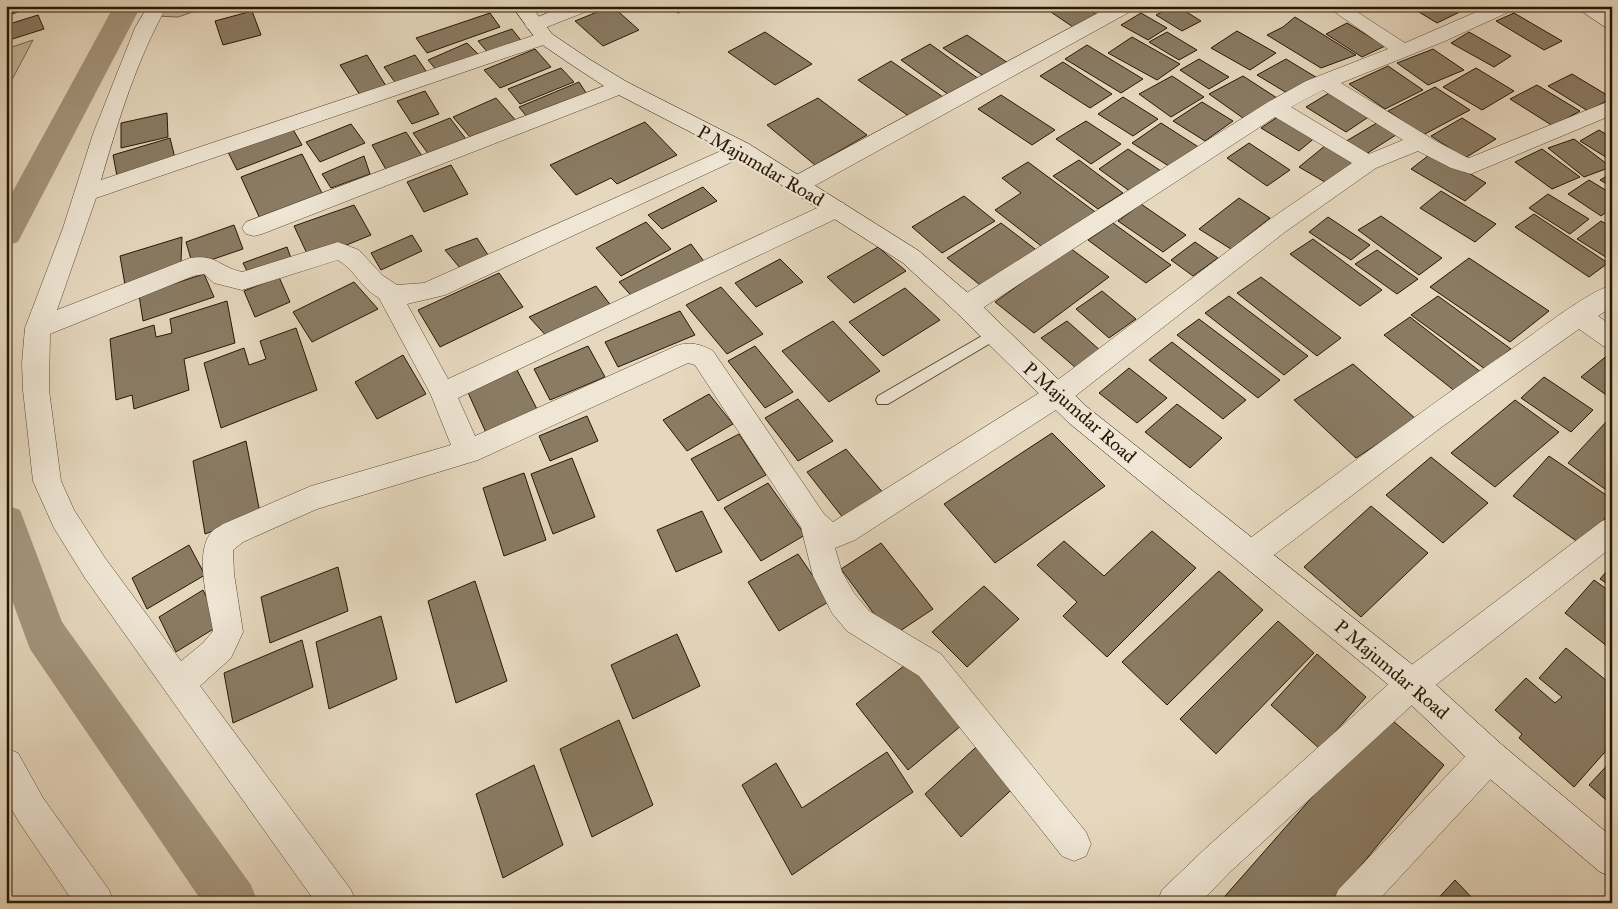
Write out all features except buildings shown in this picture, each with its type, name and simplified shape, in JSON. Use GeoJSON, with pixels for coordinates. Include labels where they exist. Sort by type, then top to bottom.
{"type":"FeatureCollection","features":[{"type":"Feature","properties":{"kind":"street"},"geometry":{"type":"LineString","coordinates":[[158,6],[145,28],[104,134],[86,193],[38,328],[35,363],[36,390],[47,481],[64,519],[95,568],[338,903]]}},
{"type":"Feature","properties":{"kind":"street"},"geometry":{"type":"LineString","coordinates":[[86,193],[583,6]]}},
{"type":"Feature","properties":{"kind":"street"},"geometry":{"type":"LineString","coordinates":[[798,185],[1126,6]]}},
{"type":"Feature","properties":{"kind":"street"},"geometry":{"type":"LineString","coordinates":[[1335,6],[1403,50]]}},
{"type":"Feature","properties":{"kind":"street"},"geometry":{"type":"LineString","coordinates":[[966,306],[1275,107],[1325,82],[1438,37],[1506,6]]}},
{"type":"Feature","properties":{"kind":"street"},"geometry":{"type":"LineString","coordinates":[[1583,6],[1612,23]]}},
{"type":"Feature","properties":{"kind":"street","name":"P Majumdar Road"},"geometry":{"type":"LineString","coordinates":[[534,23],[620,87],[741,149],[900,249],[966,306],[1056,396],[1412,684],[1489,756],[1612,860]]}},
{"type":"Feature","properties":{"kind":"street"},"geometry":{"type":"LineString","coordinates":[[1325,82],[1458,163],[1471,166],[1612,107]]}},
{"type":"Feature","properties":{"kind":"street"},"geometry":{"type":"LineString","coordinates":[[254,228],[620,87]]}},
{"type":"Feature","properties":{"kind":"street"},"geometry":{"type":"LineString","coordinates":[[1275,107],[1368,163]]}},
{"type":"Feature","properties":{"kind":"street"},"geometry":{"type":"LineString","coordinates":[[179,684],[219,649],[226,640],[228,632],[217,560],[218,548],[222,540],[311,498],[468,452],[685,353],[695,353],[704,358],[814,523],[822,531],[833,536],[845,531],[1056,396],[1277,226],[1368,163],[1414,143],[1425,144]]}},
{"type":"Feature","properties":{"kind":"street"},"geometry":{"type":"LineString","coordinates":[[389,294],[416,295],[436,288],[741,149]]}},
{"type":"Feature","properties":{"kind":"street"},"geometry":{"type":"LineString","coordinates":[[443,393],[836,209]]}},
{"type":"Feature","properties":{"kind":"street"},"geometry":{"type":"LineString","coordinates":[[38,328],[190,267],[204,265],[213,268],[223,277],[242,281],[338,251],[350,254],[372,281],[389,294],[443,393],[468,452]]}},
{"type":"Feature","properties":{"kind":"street"},"geometry":{"type":"LineString","coordinates":[[1252,554],[1402,441],[1612,294]]}},
{"type":"Feature","properties":{"kind":"street"},"geometry":{"type":"LineString","coordinates":[[1579,316],[1612,339]]}},
{"type":"Feature","properties":{"kind":"street"},"geometry":{"type":"LineString","coordinates":[[814,523],[828,576],[843,603],[858,620],[930,664],[1074,844]]}},
{"type":"Feature","properties":{"kind":"street"},"geometry":{"type":"LineString","coordinates":[[1175,903],[1218,860],[1412,684],[1612,530]]}},
{"type":"Feature","properties":{"kind":"street"},"geometry":{"type":"LineString","coordinates":[[1352,903],[1489,756]]}},
{"type":"Feature","properties":{"kind":"street"},"geometry":{"type":"LineString","coordinates":[[6,764],[31,810],[96,903]]}},
{"type":"Feature","properties":{"kind":"lane"},"geometry":{"type":"LineString","coordinates":[[883,400],[994,334]]}},
{"type":"Feature","properties":{"kind":"shaded area"},"geometry":{"type":"Polygon","coordinates":[[[158,6],[210,6],[178,17],[156,16],[158,6]]]}},
{"type":"Feature","properties":{"kind":"shaded area"},"geometry":{"type":"Polygon","coordinates":[[[33,40],[6,91],[6,49],[33,40]]]}},
{"type":"Feature","properties":{"kind":"waterway"},"geometry":{"type":"LineString","coordinates":[[6,234],[128,6]]}},
{"type":"Feature","properties":{"kind":"waterway"},"geometry":{"type":"LineString","coordinates":[[6,523],[45,634],[233,903]]}}]}
